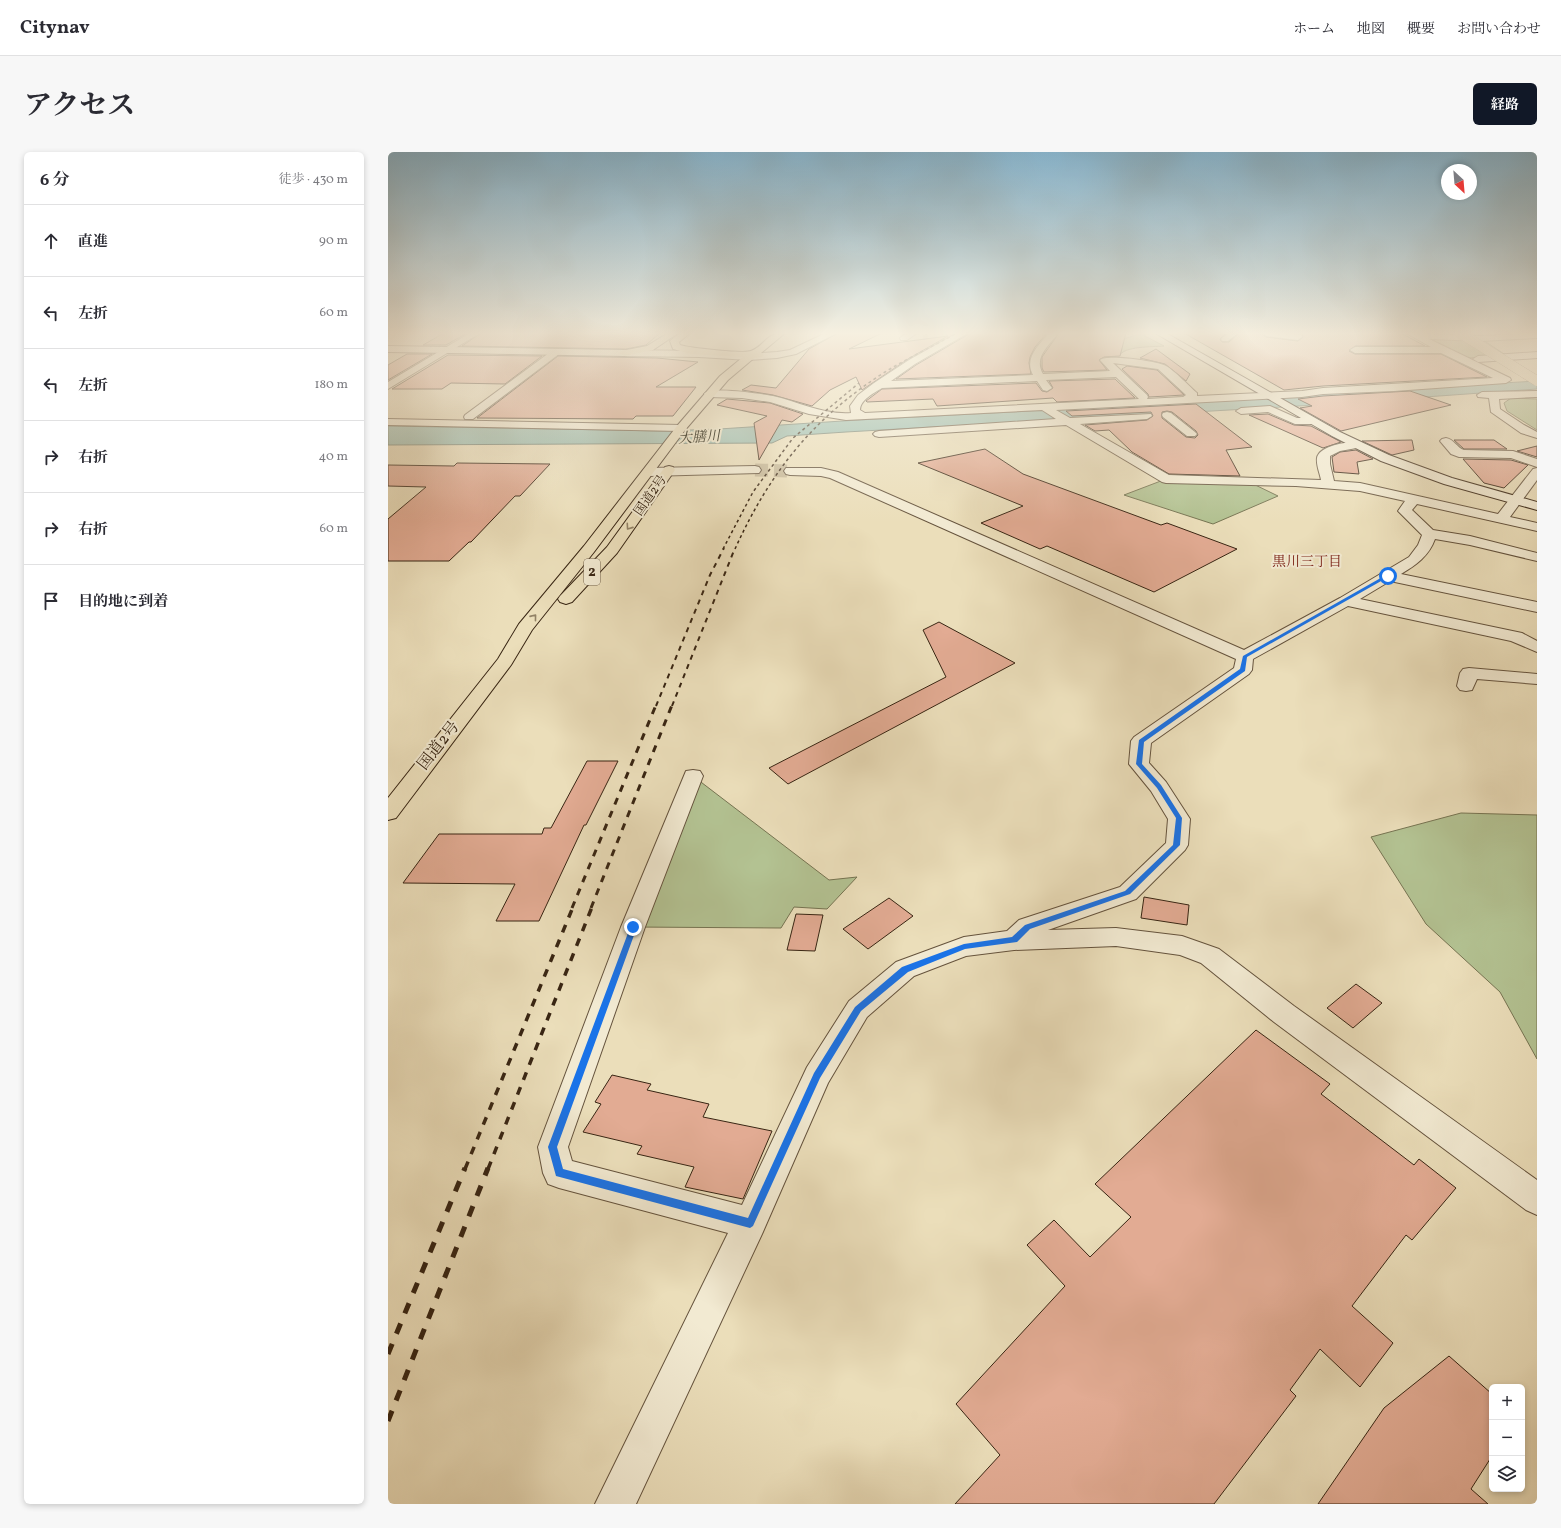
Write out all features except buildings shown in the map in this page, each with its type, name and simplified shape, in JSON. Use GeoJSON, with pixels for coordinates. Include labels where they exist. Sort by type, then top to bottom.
{"type":"FeatureCollection","features":[{"type":"Feature","properties":{"kind":"highway","name":"国道2号"},"geometry":{"type":"LineString","coordinates":[[388,813],[505,661],[525,628],[707,396]]}},
{"type":"Feature","properties":{"kind":"highway","name":"国道2号"},"geometry":{"type":"LineString","coordinates":[[715,406],[722,396]]}},
{"type":"Feature","properties":{"kind":"highway","name":"国道2号"},"geometry":{"type":"LineString","coordinates":[[505,661],[540,629],[612,550],[671,467]]}},
{"type":"Feature","properties":{"kind":"street"},"geometry":{"type":"LineString","coordinates":[[468,417],[496,396]]}},
{"type":"Feature","properties":{"kind":"street"},"geometry":{"type":"LineString","coordinates":[[744,396],[772,399],[822,414],[846,417],[1046,408],[1094,397],[1185,400],[1250,396]]}},
{"type":"Feature","properties":{"kind":"street"},"geometry":{"type":"LineString","coordinates":[[862,416],[855,411],[854,406],[863,396]]}},
{"type":"Feature","properties":{"kind":"street"},"geometry":{"type":"LineString","coordinates":[[926,396],[929,402]]}},
{"type":"Feature","properties":{"kind":"street"},"geometry":{"type":"LineString","coordinates":[[967,396],[969,400]]}},
{"type":"Feature","properties":{"kind":"street"},"geometry":{"type":"LineString","coordinates":[[1054,396],[1058,401]]}},
{"type":"Feature","properties":{"kind":"street"},"geometry":{"type":"LineString","coordinates":[[885,402],[889,411],[929,402],[1014,397],[1058,401],[1094,397],[1143,397],[1142,396]]}},
{"type":"Feature","properties":{"kind":"street"},"geometry":{"type":"LineString","coordinates":[[1185,400],[1191,396]]}},
{"type":"Feature","properties":{"kind":"street"},"geometry":{"type":"LineString","coordinates":[[1270,396],[1358,445],[1418,471],[1468,488],[1537,506]]}},
{"type":"Feature","properties":{"kind":"street"},"geometry":{"type":"LineString","coordinates":[[1497,396],[1494,398],[1495,410],[1525,432],[1537,435]]}},
{"type":"Feature","properties":{"kind":"street"},"geometry":{"type":"LineString","coordinates":[[1292,408],[1312,407]]}},
{"type":"Feature","properties":{"kind":"street"},"geometry":{"type":"LineString","coordinates":[[1046,408],[1166,479],[1328,484],[1360,487],[1537,527]]}},
{"type":"Feature","properties":{"kind":"street"},"geometry":{"type":"LineString","coordinates":[[1228,411],[1270,409],[1295,421],[1313,421]]}},
{"type":"Feature","properties":{"kind":"street"},"geometry":{"type":"LineString","coordinates":[[879,434],[1187,414]]}},
{"type":"Feature","properties":{"kind":"street"},"geometry":{"type":"LineString","coordinates":[[1167,415],[1191,434]]}},
{"type":"Feature","properties":{"kind":"street"},"geometry":{"type":"LineString","coordinates":[[388,422],[681,428]]}},
{"type":"Feature","properties":{"kind":"street"},"geometry":{"type":"LineString","coordinates":[[1446,441],[1455,451],[1463,454],[1513,455],[1537,463]]}},
{"type":"Feature","properties":{"kind":"street"},"geometry":{"type":"LineString","coordinates":[[1328,484],[1323,457],[1326,452],[1358,445]]}},
{"type":"Feature","properties":{"kind":"street"},"geometry":{"type":"LineString","coordinates":[[649,472],[671,467],[755,470]]}},
{"type":"Feature","properties":{"kind":"street"},"geometry":{"type":"LineString","coordinates":[[790,471],[821,472],[842,478],[1245,657]]}},
{"type":"Feature","properties":{"kind":"street"},"geometry":{"type":"LineString","coordinates":[[1501,519],[1537,472]]}},
{"type":"Feature","properties":{"kind":"street"},"geometry":{"type":"LineString","coordinates":[[1413,500],[1404,511],[1429,534],[1495,546],[1537,557]]}},
{"type":"Feature","properties":{"kind":"street"},"geometry":{"type":"LineString","coordinates":[[1245,657],[1346,601],[1414,560],[1425,546],[1429,534]]}},
{"type":"Feature","properties":{"kind":"street"},"geometry":{"type":"LineString","coordinates":[[1388,576],[1537,607]]}},
{"type":"Feature","properties":{"kind":"street"},"geometry":{"type":"LineString","coordinates":[[1346,601],[1516,637],[1537,647]]}},
{"type":"Feature","properties":{"kind":"street"},"geometry":{"type":"LineString","coordinates":[[1014,940],[1028,927],[1128,893],[1177,845],[1179,818],[1159,787],[1139,764],[1142,742],[1243,670],[1245,657]]}},
{"type":"Feature","properties":{"kind":"street"},"geometry":{"type":"LineString","coordinates":[[1466,686],[1469,673],[1537,679]]}},
{"type":"Feature","properties":{"kind":"street"},"geometry":{"type":"LineString","coordinates":[[693,776],[633,927],[553,1147],[559,1173],[750,1223]]}},
{"type":"Feature","properties":{"kind":"street"},"geometry":{"type":"LineString","coordinates":[[616,1504],[750,1223],[817,1076],[858,1009],[905,969],[964,946],[1014,940],[1116,937],[1182,946],[1210,956],[1284,1014],[1537,1199]]}},
{"type":"Feature","properties":{"kind":"green space"},"geometry":{"type":"Polygon","coordinates":[[[1511,398],[1537,399],[1537,430],[1507,411],[1504,403],[1511,398]]]}},
{"type":"Feature","properties":{"kind":"green space"},"geometry":{"type":"Polygon","coordinates":[[[1166,479],[1245,480],[1278,496],[1213,524],[1124,495],[1166,479]]]}},
{"type":"Feature","properties":{"kind":"green space"},"geometry":{"type":"Polygon","coordinates":[[[693,776],[829,880],[857,877],[827,909],[794,907],[781,928],[633,927],[693,776]]]}},
{"type":"Feature","properties":{"kind":"green space"},"geometry":{"type":"Polygon","coordinates":[[[1461,813],[1537,815],[1537,1059],[1500,992],[1426,924],[1371,837],[1461,813]]]}},
{"type":"Feature","properties":{"kind":"water","name":"大膳川"},"geometry":{"type":"Polygon","coordinates":[[[1280,396],[1438,396],[1299,406],[787,436],[772,443],[388,445],[388,426],[663,431],[1206,402],[1213,400],[1280,396]]]}},
{"type":"Feature","properties":{"kind":"tunnel"},"geometry":{"type":"LineString","coordinates":[[755,470],[790,471]]}},
{"type":"Feature","properties":{"kind":"railway"},"geometry":{"type":"LineString","coordinates":[[723,549],[753,492],[793,438],[843,396]]}},
{"type":"Feature","properties":{"kind":"railway"},"geometry":{"type":"LineString","coordinates":[[735,549],[763,495],[779,471],[815,428],[851,396]]}},
{"type":"Feature","properties":{"kind":"railway"},"geometry":{"type":"LineString","coordinates":[[656,706],[710,575],[724,548]]}},
{"type":"Feature","properties":{"kind":"railway"},"geometry":{"type":"LineString","coordinates":[[672,706],[735,548]]}},
{"type":"Feature","properties":{"kind":"railway"},"geometry":{"type":"LineString","coordinates":[[572,908],[656,705]]}},
{"type":"Feature","properties":{"kind":"railway"},"geometry":{"type":"LineString","coordinates":[[591,908],[672,705]]}},
{"type":"Feature","properties":{"kind":"railway"},"geometry":{"type":"LineString","coordinates":[[465,1169],[573,907]]}},
{"type":"Feature","properties":{"kind":"railway"},"geometry":{"type":"LineString","coordinates":[[488,1169],[592,907]]}},
{"type":"Feature","properties":{"kind":"railway"},"geometry":{"type":"LineString","coordinates":[[388,1354],[465,1168]]}},
{"type":"Feature","properties":{"kind":"railway"},"geometry":{"type":"LineString","coordinates":[[388,1421],[488,1168]]}},
{"type":"Feature","properties":{"kind":"district","name":"黒川三丁目"},"geometry":{"type":"Point","coordinates":[1307,562]}},
{"type":"Feature","properties":{"kind":"route"},"geometry":{"type":"LineString","coordinates":[[633,927],[553,1147],[559,1173],[750,1223],[817,1076],[858,1009],[905,969],[964,946],[1014,940],[1028,927],[1128,893],[1177,845],[1179,818],[1159,787],[1139,764],[1142,742],[1243,670],[1245,657],[1388,576]]}}]}
